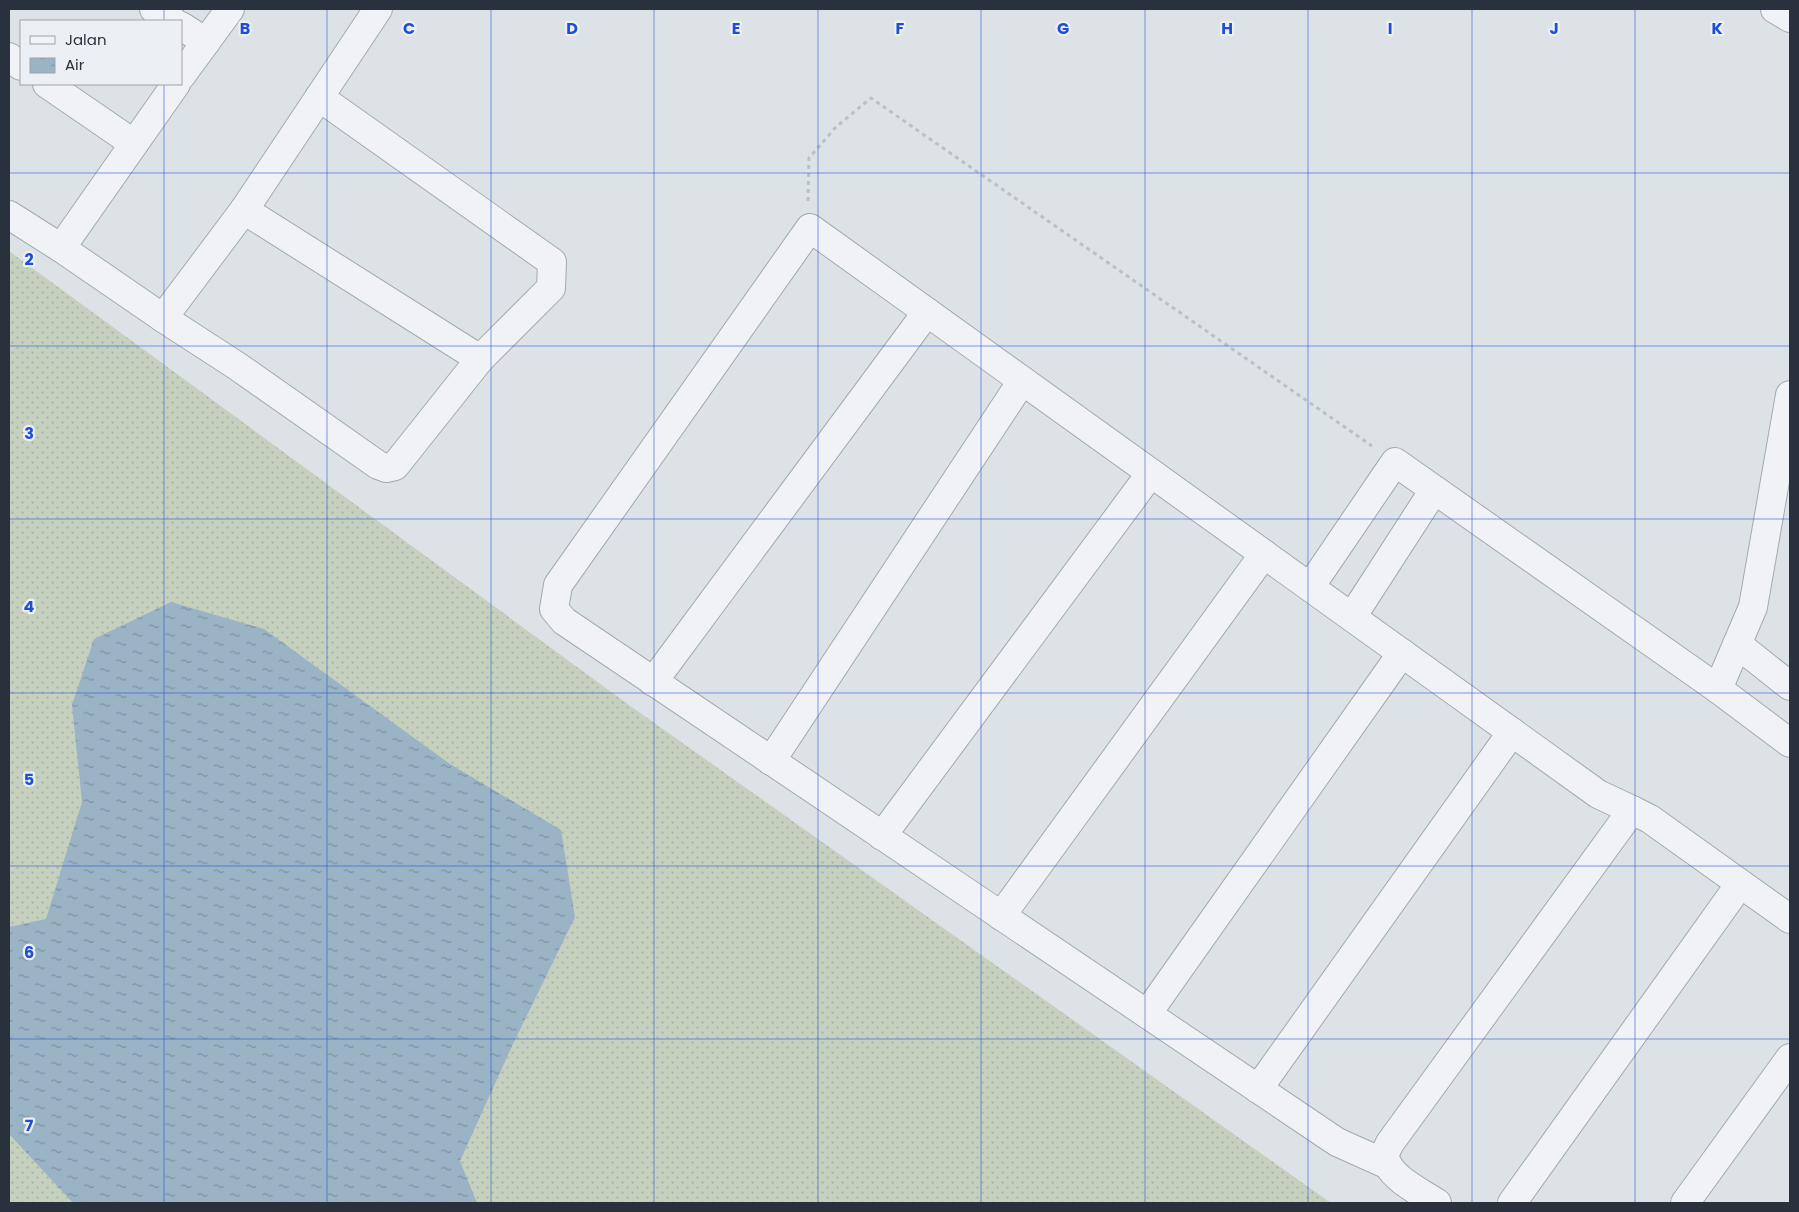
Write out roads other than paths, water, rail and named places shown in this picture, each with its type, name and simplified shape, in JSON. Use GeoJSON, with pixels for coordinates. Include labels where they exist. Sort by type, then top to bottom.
{"type":"FeatureCollection","features":[{"type":"Feature","properties":{"kind":"street"},"geometry":{"type":"LineString","coordinates":[[154,9],[171,20]]}},
{"type":"Feature","properties":{"kind":"street"},"geometry":{"type":"LineString","coordinates":[[182,75],[230,9]]}},
{"type":"Feature","properties":{"kind":"street"},"geometry":{"type":"LineString","coordinates":[[163,318],[244,210],[378,9]]}},
{"type":"Feature","properties":{"kind":"street"},"geometry":{"type":"LineString","coordinates":[[1775,9],[1790,18]]}},
{"type":"Feature","properties":{"kind":"street"},"geometry":{"type":"LineString","coordinates":[[182,27],[206,42]]}},
{"type":"Feature","properties":{"kind":"street"},"geometry":{"type":"LineString","coordinates":[[9,57],[20,65]]}},
{"type":"Feature","properties":{"kind":"street"},"geometry":{"type":"LineString","coordinates":[[48,85],[133,143]]}},
{"type":"Feature","properties":{"kind":"street"},"geometry":{"type":"LineString","coordinates":[[61,248],[175,85]]}},
{"type":"Feature","properties":{"kind":"street"},"geometry":{"type":"LineString","coordinates":[[9,215],[236,366],[378,465],[386,468],[395,466],[480,359],[551,288],[552,262],[319,97]]}},
{"type":"Feature","properties":{"kind":"street"},"geometry":{"type":"LineString","coordinates":[[244,210],[480,359]]}},
{"type":"Feature","properties":{"kind":"street"},"geometry":{"type":"LineString","coordinates":[[1437,1203],[1399,1178],[1386,1164],[1337,1142],[770,761],[564,621],[554,609],[558,585],[810,228],[1598,794],[1650,819],[1790,919]]}},
{"type":"Feature","properties":{"kind":"street"},"geometry":{"type":"LineString","coordinates":[[653,682],[927,312]]}},
{"type":"Feature","properties":{"kind":"street"},"geometry":{"type":"LineString","coordinates":[[770,761],[1022,381]]}},
{"type":"Feature","properties":{"kind":"street"},"geometry":{"type":"LineString","coordinates":[[1718,689],[1753,607],[1790,395]]}},
{"type":"Feature","properties":{"kind":"street"},"geometry":{"type":"LineString","coordinates":[[1310,587],[1395,462],[1718,689],[1790,743]]}},
{"type":"Feature","properties":{"kind":"street"},"geometry":{"type":"LineString","coordinates":[[882,836],[1151,473]]}},
{"type":"Feature","properties":{"kind":"street"},"geometry":{"type":"LineString","coordinates":[[1352,617],[1434,490]]}},
{"type":"Feature","properties":{"kind":"street"},"geometry":{"type":"LineString","coordinates":[[1001,916],[1264,554]]}},
{"type":"Feature","properties":{"kind":"street"},"geometry":{"type":"LineString","coordinates":[[1737,644],[1790,686]]}},
{"type":"Feature","properties":{"kind":"street"},"geometry":{"type":"LineString","coordinates":[[1147,1014],[1402,653]]}},
{"type":"Feature","properties":{"kind":"street"},"geometry":{"type":"LineString","coordinates":[[1258,1089],[1512,732]]}},
{"type":"Feature","properties":{"kind":"street"},"geometry":{"type":"LineString","coordinates":[[1386,1164],[1384,1155],[1390,1143],[1632,810]]}},
{"type":"Feature","properties":{"kind":"street"},"geometry":{"type":"LineString","coordinates":[[1512,1203],[1740,884]]}},
{"type":"Feature","properties":{"kind":"street"},"geometry":{"type":"LineString","coordinates":[[1685,1203],[1790,1058]]}},
{"type":"Feature","properties":{"kind":"water"},"geometry":{"type":"Polygon","coordinates":[[[171,602],[264,629],[450,764],[561,830],[575,917],[512,1046],[460,1161],[477,1203],[73,1203],[9,1134],[9,927],[46,919],[82,802],[72,705],[94,639],[171,602]]]}}]}
